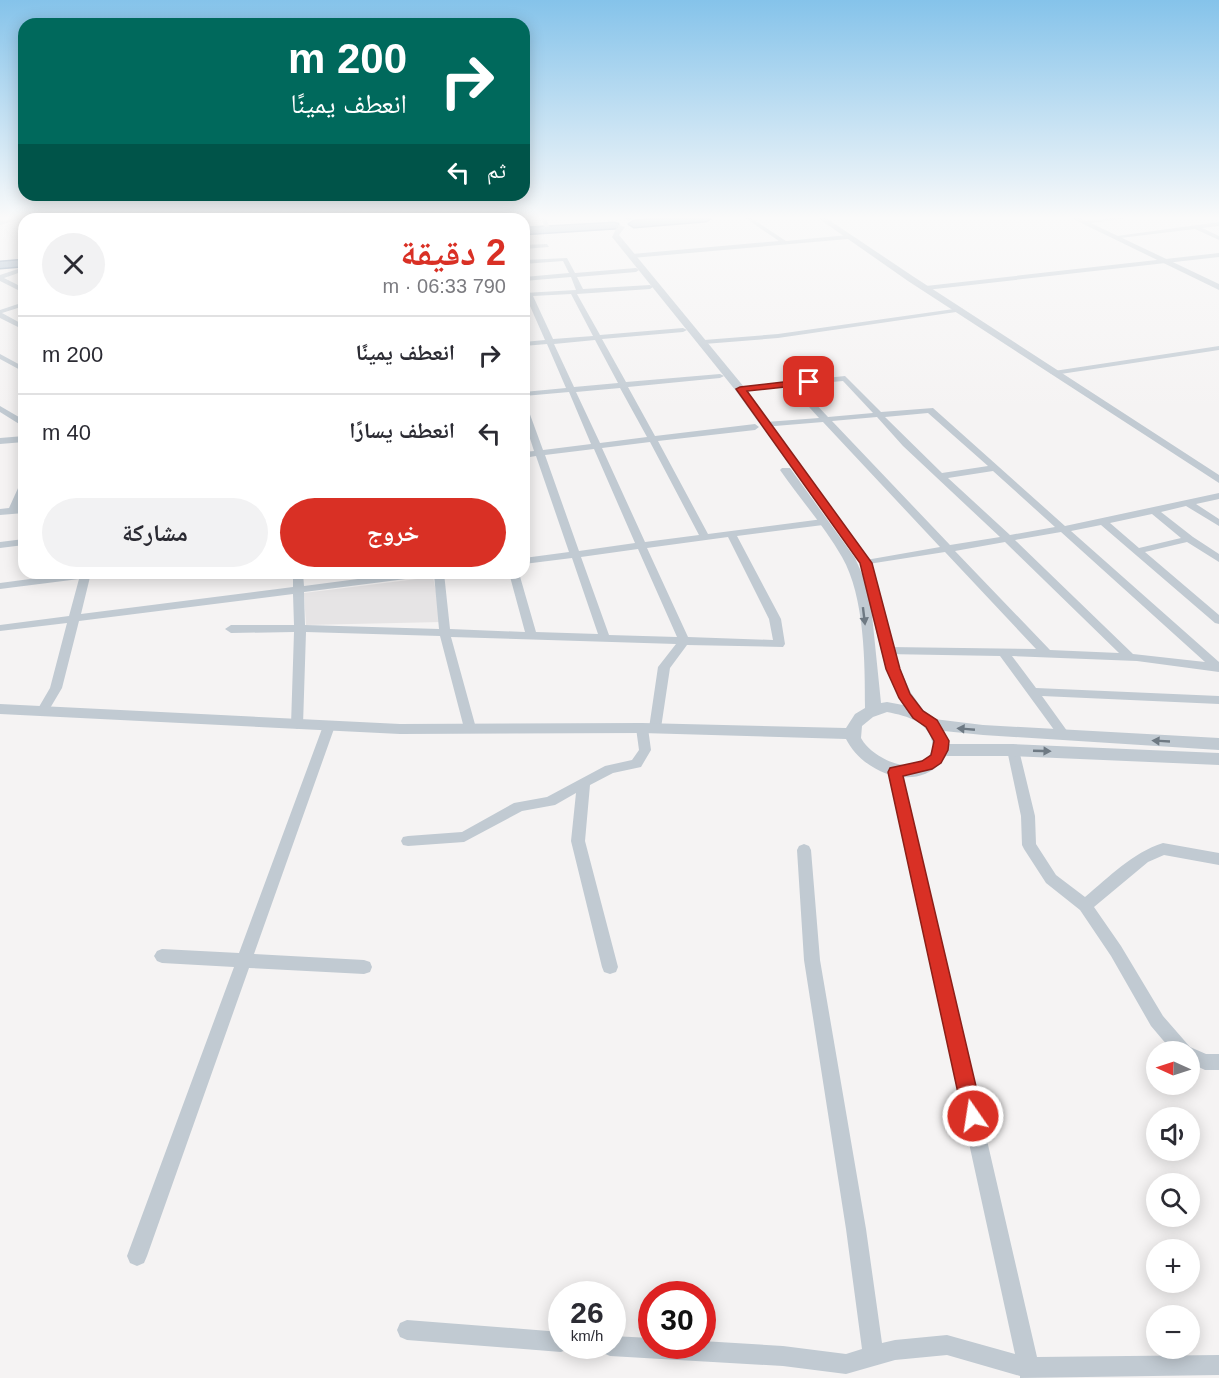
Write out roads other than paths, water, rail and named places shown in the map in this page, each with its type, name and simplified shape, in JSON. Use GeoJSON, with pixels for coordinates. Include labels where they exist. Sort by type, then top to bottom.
{"type":"FeatureCollection","features":[{"type":"Feature","properties":{"kind":"street"},"geometry":{"type":"LineString","coordinates":[[575,282],[597,338],[705,537]]}},
{"type":"Feature","properties":{"kind":"street"},"geometry":{"type":"LineString","coordinates":[[646,282],[761,426],[866,563],[893,669],[904,695],[918,714],[932,724],[942,741],[941,750],[936,759],[927,765],[895,772],[867,756],[857,746],[853,734],[855,723],[861,715],[887,707],[918,714]]}},
{"type":"Feature","properties":{"kind":"street"},"geometry":{"type":"LineString","coordinates":[[654,282],[740,389],[761,426],[849,558],[856,572],[862,597],[873,684],[873,710]]}},
{"type":"Feature","properties":{"kind":"street"},"geometry":{"type":"LineString","coordinates":[[917,282],[1219,480]]}},
{"type":"Feature","properties":{"kind":"street"},"geometry":{"type":"LineString","coordinates":[[926,288],[973,282]]}},
{"type":"Feature","properties":{"kind":"street"},"geometry":{"type":"LineString","coordinates":[[530,295],[650,287]]}},
{"type":"Feature","properties":{"kind":"street"},"geometry":{"type":"LineString","coordinates":[[530,303],[572,390],[684,641]]}},
{"type":"Feature","properties":{"kind":"street"},"geometry":{"type":"LineString","coordinates":[[0,313],[18,306]]}},
{"type":"Feature","properties":{"kind":"street"},"geometry":{"type":"LineString","coordinates":[[704,342],[778,336],[961,310]]}},
{"type":"Feature","properties":{"kind":"street"},"geometry":{"type":"LineString","coordinates":[[0,313],[18,324]]}},
{"type":"Feature","properties":{"kind":"street"},"geometry":{"type":"LineString","coordinates":[[530,344],[683,330]]}},
{"type":"Feature","properties":{"kind":"street"},"geometry":{"type":"LineString","coordinates":[[1054,373],[1219,348]]}},
{"type":"Feature","properties":{"kind":"street"},"geometry":{"type":"LineString","coordinates":[[0,356],[18,366]]}},
{"type":"Feature","properties":{"kind":"street"},"geometry":{"type":"LineString","coordinates":[[530,394],[720,376]]}},
{"type":"Feature","properties":{"kind":"street"},"geometry":{"type":"LineString","coordinates":[[740,389],[845,378],[878,415],[940,477],[1130,657]]}},
{"type":"Feature","properties":{"kind":"street"},"geometry":{"type":"LineString","coordinates":[[792,384],[1048,655]]}},
{"type":"Feature","properties":{"kind":"street"},"geometry":{"type":"LineString","coordinates":[[0,408],[18,415]]}},
{"type":"Feature","properties":{"kind":"street"},"geometry":{"type":"LineString","coordinates":[[530,454],[761,426],[930,410],[1219,668]]}},
{"type":"Feature","properties":{"kind":"street"},"geometry":{"type":"LineString","coordinates":[[0,423],[18,417]]}},
{"type":"Feature","properties":{"kind":"street"},"geometry":{"type":"LineString","coordinates":[[530,427],[605,638]]}},
{"type":"Feature","properties":{"kind":"street"},"geometry":{"type":"LineString","coordinates":[[0,441],[18,440]]}},
{"type":"Feature","properties":{"kind":"street"},"geometry":{"type":"LineString","coordinates":[[940,477],[995,468]]}},
{"type":"Feature","properties":{"kind":"street"},"geometry":{"type":"LineString","coordinates":[[866,563],[1103,522],[1219,496]]}},
{"type":"Feature","properties":{"kind":"street"},"geometry":{"type":"LineString","coordinates":[[13,511],[18,500]]}},
{"type":"Feature","properties":{"kind":"street"},"geometry":{"type":"LineString","coordinates":[[1188,503],[1219,523]]}},
{"type":"Feature","properties":{"kind":"street"},"geometry":{"type":"LineString","coordinates":[[1153,510],[1189,539],[1219,559]]}},
{"type":"Feature","properties":{"kind":"street"},"geometry":{"type":"LineString","coordinates":[[0,512],[18,511]]}},
{"type":"Feature","properties":{"kind":"street"},"geometry":{"type":"LineString","coordinates":[[530,560],[823,522]]}},
{"type":"Feature","properties":{"kind":"street"},"geometry":{"type":"LineString","coordinates":[[1103,522],[1219,621]]}},
{"type":"Feature","properties":{"kind":"street"},"geometry":{"type":"LineString","coordinates":[[231,629],[300,628],[779,644],[775,619],[731,534]]}},
{"type":"Feature","properties":{"kind":"street"},"geometry":{"type":"LineString","coordinates":[[1138,551],[1189,539]]}},
{"type":"Feature","properties":{"kind":"street"},"geometry":{"type":"LineString","coordinates":[[0,545],[18,543]]}},
{"type":"Feature","properties":{"kind":"street"},"geometry":{"type":"LineString","coordinates":[[0,586],[50,579]]}},
{"type":"Feature","properties":{"kind":"street"},"geometry":{"type":"LineString","coordinates":[[42,712],[56,688],[85,579]]}},
{"type":"Feature","properties":{"kind":"street"},"geometry":{"type":"LineString","coordinates":[[297,725],[300,628],[298,579]]}},
{"type":"Feature","properties":{"kind":"street"},"geometry":{"type":"LineString","coordinates":[[0,628],[298,590],[357,579]]}},
{"type":"Feature","properties":{"kind":"street"},"geometry":{"type":"LineString","coordinates":[[440,579],[445,634],[470,728]]}},
{"type":"Feature","properties":{"kind":"street"},"geometry":{"type":"LineString","coordinates":[[516,579],[531,635]]}},
{"type":"Feature","properties":{"kind":"street"},"geometry":{"type":"LineString","coordinates":[[408,841],[464,837],[519,807],[550,801],[610,769],[636,764],[645,750],[648,728],[664,667],[684,641]]}},
{"type":"Feature","properties":{"kind":"street"},"geometry":{"type":"LineString","coordinates":[[889,651],[1130,657],[1219,668]]}},
{"type":"Feature","properties":{"kind":"street"},"geometry":{"type":"LineString","coordinates":[[1004,654],[1064,735]]}},
{"type":"Feature","properties":{"kind":"street"},"geometry":{"type":"LineString","coordinates":[[1032,692],[1219,700]]}},
{"type":"Feature","properties":{"kind":"street"},"geometry":{"type":"LineString","coordinates":[[0,710],[400,729],[648,728],[853,734]]}},
{"type":"Feature","properties":{"kind":"street"},"geometry":{"type":"LineString","coordinates":[[932,724],[983,730],[1219,744]]}},
{"type":"Feature","properties":{"kind":"street"},"geometry":{"type":"LineString","coordinates":[[137,1256],[329,726]]}},
{"type":"Feature","properties":{"kind":"street"},"geometry":{"type":"LineString","coordinates":[[941,750],[1013,750],[1219,759]]}},
{"type":"Feature","properties":{"kind":"street"},"geometry":{"type":"LineString","coordinates":[[1013,750],[1028,816],[1029,845],[1051,879],[1085,906],[1116,951],[1157,1021],[1174,1041]]}},
{"type":"Feature","properties":{"kind":"street"},"geometry":{"type":"LineString","coordinates":[[895,772],[1030,1373]]}},
{"type":"Feature","properties":{"kind":"street"},"geometry":{"type":"LineString","coordinates":[[584,783],[578,841],[610,967]]}},
{"type":"Feature","properties":{"kind":"street"},"geometry":{"type":"LineString","coordinates":[[1085,906],[1143,858],[1163,849],[1219,859]]}},
{"type":"Feature","properties":{"kind":"street"},"geometry":{"type":"LineString","coordinates":[[804,850],[812,960],[852,1205],[873,1356]]}},
{"type":"Feature","properties":{"kind":"street"},"geometry":{"type":"LineString","coordinates":[[162,956],[364,967]]}},
{"type":"Feature","properties":{"kind":"street"},"geometry":{"type":"LineString","coordinates":[[1200,1060],[1219,1062]]}},
{"type":"Feature","properties":{"kind":"street"},"geometry":{"type":"LineString","coordinates":[[406,1330],[548,1341]]}},
{"type":"Feature","properties":{"kind":"street"},"geometry":{"type":"LineString","coordinates":[[626,1347],[783,1356],[846,1364],[895,1350],[947,1345],[1030,1373],[1219,1365]]}}]}
